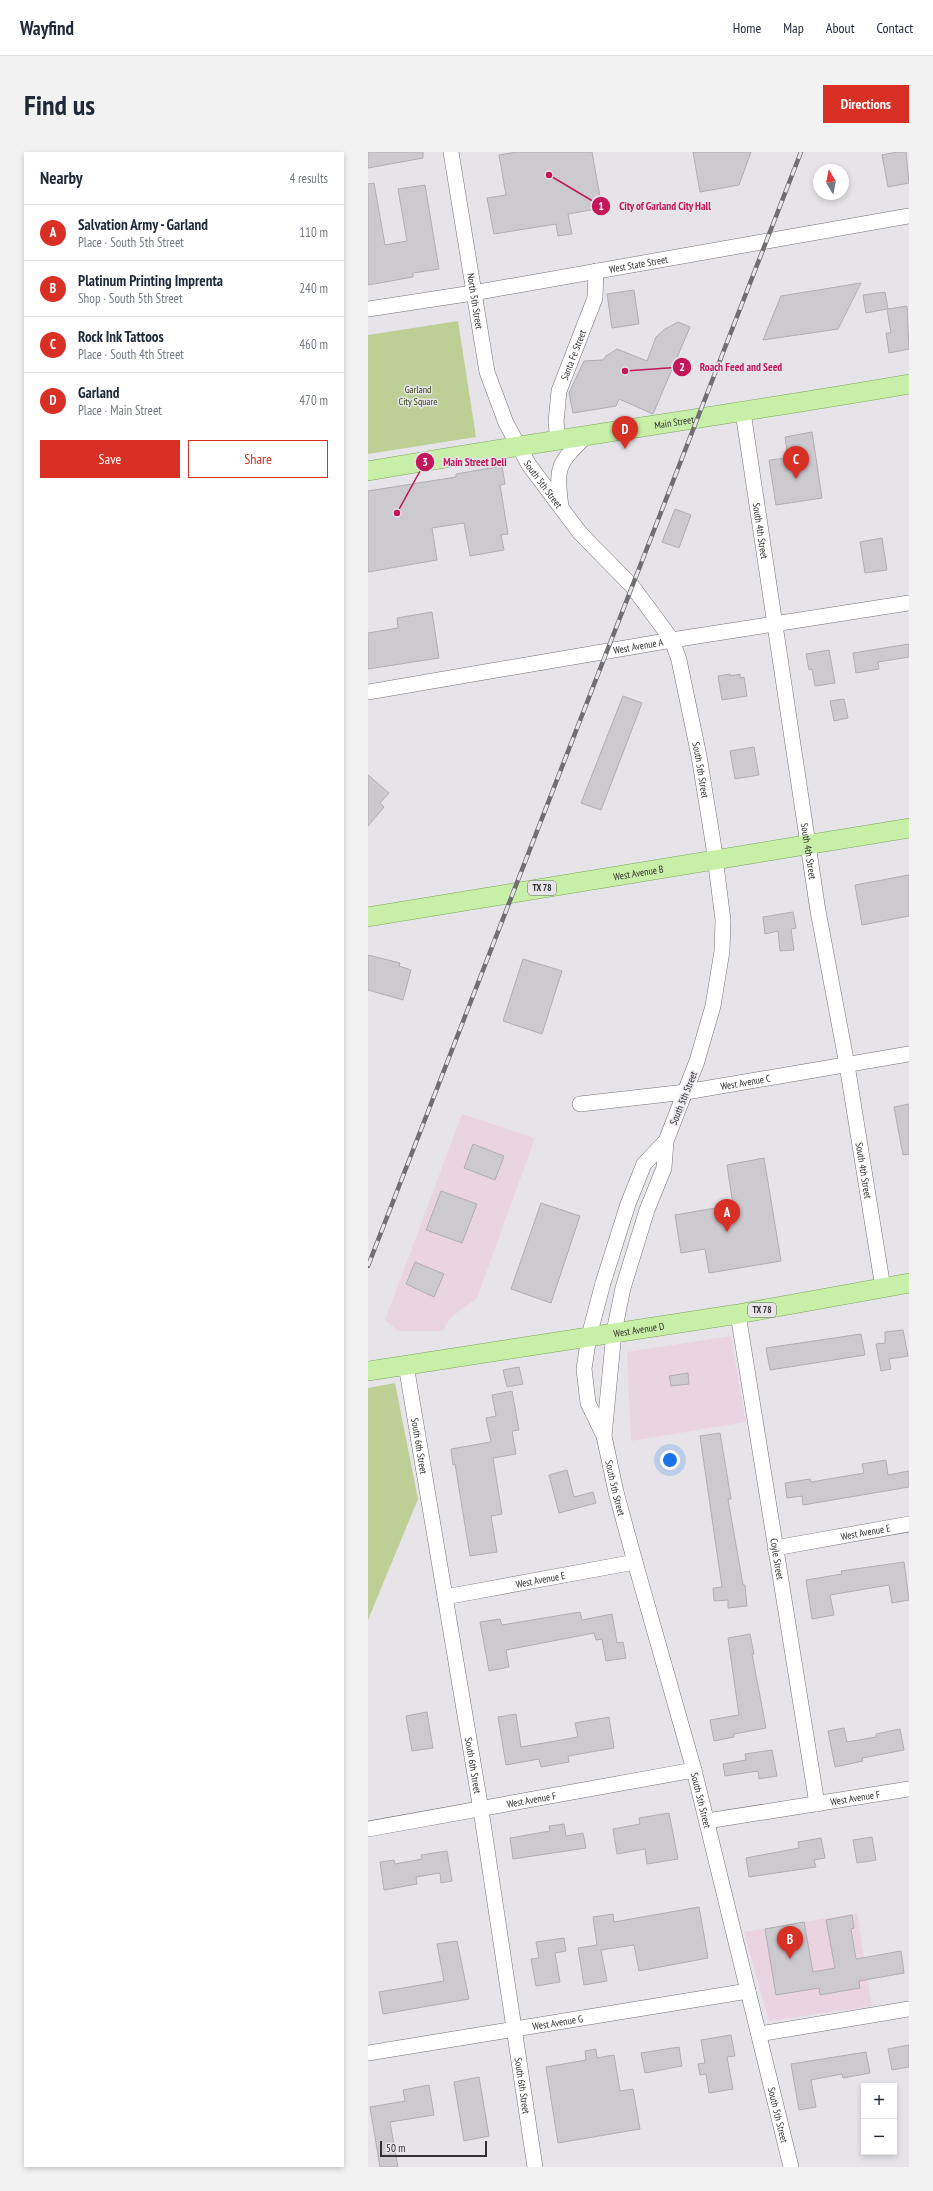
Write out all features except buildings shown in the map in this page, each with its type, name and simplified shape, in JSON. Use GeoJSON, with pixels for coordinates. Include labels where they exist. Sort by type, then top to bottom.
{"type":"FeatureCollection","features":[{"type":"Feature","properties":{"kind":"main road","name":"Main Street"},"geometry":{"type":"LineString","coordinates":[[368,470],[518,445],[743,412],[909,384]]}},
{"type":"Feature","properties":{"kind":"main road","name":"West Avenue B"},"geometry":{"type":"LineString","coordinates":[[368,917],[808,843],[909,828]]}},
{"type":"Feature","properties":{"kind":"main road","name":"West Avenue D"},"geometry":{"type":"LineString","coordinates":[[368,1371],[738,1314],[909,1284]]}},
{"type":"Feature","properties":{"kind":"street","name":"North 5th Street"},"geometry":{"type":"LineString","coordinates":[[451,152],[487,372],[506,423],[518,445]]}},
{"type":"Feature","properties":{"kind":"street","name":"West State Street"},"geometry":{"type":"LineString","coordinates":[[368,309],[473,293],[909,216]]}},
{"type":"Feature","properties":{"kind":"street","name":"Santa Fe Street"},"geometry":{"type":"LineString","coordinates":[[558,440],[556,422],[559,391],[595,298],[596,271]]}},
{"type":"Feature","properties":{"kind":"street","name":"South 4th Street"},"geometry":{"type":"LineString","coordinates":[[743,412],[818,911],[847,1065],[883,1288]]}},
{"type":"Feature","properties":{"kind":"street"},"geometry":{"type":"LineString","coordinates":[[561,508],[557,478],[562,461],[586,436]]}},
{"type":"Feature","properties":{"kind":"street","name":"South 5th Street"},"geometry":{"type":"LineString","coordinates":[[518,445],[530,465],[580,533],[632,586],[672,640],[679,660],[699,756],[716,859],[723,920],[722,951],[713,1006],[697,1062],[666,1141],[664,1168],[648,1210],[623,1288],[614,1332],[604,1436]]}},
{"type":"Feature","properties":{"kind":"street","name":"West Avenue A"},"geometry":{"type":"LineString","coordinates":[[368,692],[672,640],[909,603]]}},
{"type":"Feature","properties":{"kind":"street","name":"West Avenue C"},"geometry":{"type":"LineString","coordinates":[[580,1104],[686,1092],[909,1054]]}},
{"type":"Feature","properties":{"kind":"street","name":"South 5th Street"},"geometry":{"type":"LineString","coordinates":[[666,1141],[644,1164],[605,1277],[589,1336],[584,1369],[588,1403],[604,1436],[616,1492],[694,1770],[791,2167]]}},
{"type":"Feature","properties":{"kind":"street","name":"Coyle Street"},"geometry":{"type":"LineString","coordinates":[[738,1314],[817,1804]]}},
{"type":"Feature","properties":{"kind":"street","name":"South 6th Street"},"geometry":{"type":"LineString","coordinates":[[406,1364],[481,1810],[535,2167]]}},
{"type":"Feature","properties":{"kind":"street","name":"West Avenue E"},"geometry":{"type":"LineString","coordinates":[[775,1548],[909,1524]]}},
{"type":"Feature","properties":{"kind":"street","name":"West Avenue E"},"geometry":{"type":"LineString","coordinates":[[445,1597],[635,1562]]}},
{"type":"Feature","properties":{"kind":"street","name":"West Avenue F"},"geometry":{"type":"LineString","coordinates":[[368,1829],[481,1810],[694,1770]]}},
{"type":"Feature","properties":{"kind":"street","name":"West Avenue F"},"geometry":{"type":"LineString","coordinates":[[707,1821],[909,1788]]}},
{"type":"Feature","properties":{"kind":"street","name":"West Avenue G"},"geometry":{"type":"LineString","coordinates":[[368,2053],[748,1991]]}},
{"type":"Feature","properties":{"kind":"street"},"geometry":{"type":"LineString","coordinates":[[759,2034],[909,2009]]}},
{"type":"Feature","properties":{"kind":"shaded area"},"geometry":{"type":"Polygon","coordinates":[[[462,1114],[535,1138],[477,1298],[449,1319],[443,1331],[398,1331],[385,1320],[462,1114]]]}},
{"type":"Feature","properties":{"kind":"shaded area"},"geometry":{"type":"Polygon","coordinates":[[[731,1336],[746,1422],[631,1441],[627,1352],[731,1336]]]}},
{"type":"Feature","properties":{"kind":"shaded area"},"geometry":{"type":"Polygon","coordinates":[[[857,1913],[872,2006],[769,2021],[744,1932],[857,1913]]]}},
{"type":"Feature","properties":{"kind":"green space","name":"Garland City Square"},"geometry":{"type":"Polygon","coordinates":[[[458,321],[476,437],[368,454],[368,335],[458,321]]]}},
{"type":"Feature","properties":{"kind":"green space"},"geometry":{"type":"Polygon","coordinates":[[[395,1383],[418,1499],[368,1620],[368,1388],[395,1383]]]}},
{"type":"Feature","properties":{"kind":"railway"},"geometry":{"type":"LineString","coordinates":[[368,1266],[801,152]]}},
{"type":"Feature","properties":{"kind":"place","name":"City of Garland City Hall"},"geometry":{"type":"Point","coordinates":[549,175]}},
{"type":"Feature","properties":{"kind":"place","name":"Roach Feed and Seed"},"geometry":{"type":"Point","coordinates":[625,371]}},
{"type":"Feature","properties":{"kind":"place","name":"Garland"},"geometry":{"type":"Point","coordinates":[625,449]}},
{"type":"Feature","properties":{"kind":"place","name":"Rock Ink Tattoos"},"geometry":{"type":"Point","coordinates":[796,479]}},
{"type":"Feature","properties":{"kind":"place","name":"Main Street Deli"},"geometry":{"type":"Point","coordinates":[397,513]}},
{"type":"Feature","properties":{"kind":"place","name":"Salvation Army - Garland"},"geometry":{"type":"Point","coordinates":[727,1232]}},
{"type":"Feature","properties":{"kind":"place","name":"Platinum Printing Imprenta"},"geometry":{"type":"Point","coordinates":[790,1959]}}]}
